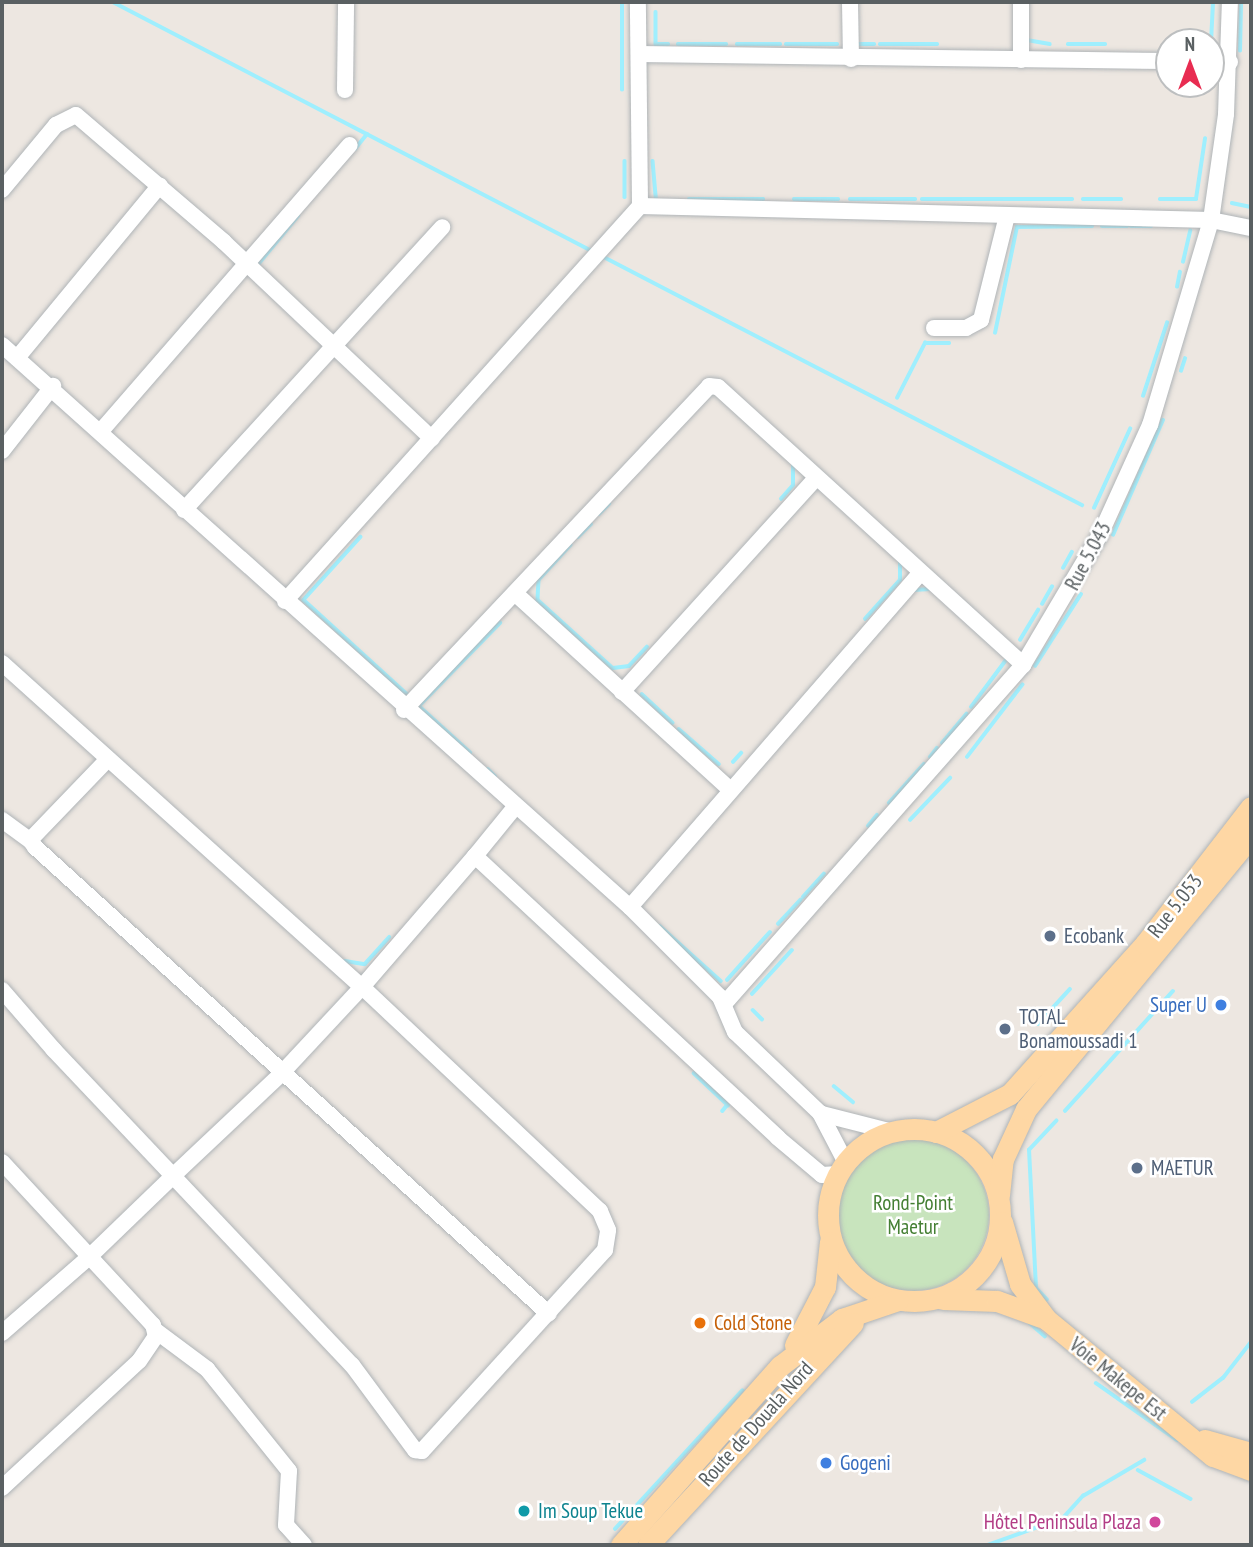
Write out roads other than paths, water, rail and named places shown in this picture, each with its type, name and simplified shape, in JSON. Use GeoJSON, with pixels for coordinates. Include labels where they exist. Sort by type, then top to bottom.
{"type":"FeatureCollection","features":[{"type":"Feature","properties":{"kind":"main road","name":"Rue 5.053"},"geometry":{"type":"LineString","coordinates":[[936,1132],[1010,1094],[1145,944],[1251,807]]}},
{"type":"Feature","properties":{"kind":"main road","name":"Rue 5.053"},"geometry":{"type":"LineString","coordinates":[[1000,1208],[1003,1158],[1026,1109],[1251,835]]}},
{"type":"Feature","properties":{"kind":"main road"},"geometry":{"type":"LineString","coordinates":[[780,1366],[816,1311],[830,1233],[830,1194],[842,1169],[893,1132],[936,1132],[977,1157],[1000,1208],[1020,1284],[1046,1319]]}},
{"type":"Feature","properties":{"kind":"main road"},"geometry":{"type":"LineString","coordinates":[[930,1300],[958,1289],[980,1271],[995,1245],[1000,1208]]}},
{"type":"Feature","properties":{"kind":"main road"},"geometry":{"type":"LineString","coordinates":[[830,1233],[853,1277],[898,1300]]}},
{"type":"Feature","properties":{"kind":"main road"},"geometry":{"type":"LineString","coordinates":[[780,1366],[821,1331],[869,1308],[898,1300],[997,1301],[1046,1319]]}},
{"type":"Feature","properties":{"kind":"main road","name":"Route de Douala Nord"},"geometry":{"type":"LineString","coordinates":[[648,1545],[804,1370],[869,1308]]}},
{"type":"Feature","properties":{"kind":"main road","name":"Voie Makepe Est"},"geometry":{"type":"LineString","coordinates":[[1046,1319],[1213,1456],[1251,1470]]}},
{"type":"Feature","properties":{"kind":"main road","name":"Route de Douala Nord"},"geometry":{"type":"LineString","coordinates":[[621,1545],[780,1366]]}},
{"type":"Feature","properties":{"kind":"main road","name":"Voie Makepe Est"},"geometry":{"type":"LineString","coordinates":[[1192,1438],[1251,1453]]}},
{"type":"Feature","properties":{"kind":"street"},"geometry":{"type":"LineString","coordinates":[[345,90],[346,2]]}},
{"type":"Feature","properties":{"kind":"street"},"geometry":{"type":"LineString","coordinates":[[285,601],[640,206],[638,2]]}},
{"type":"Feature","properties":{"kind":"street"},"geometry":{"type":"LineString","coordinates":[[850,2],[851,59]]}},
{"type":"Feature","properties":{"kind":"street"},"geometry":{"type":"LineString","coordinates":[[1021,2],[1021,60]]}},
{"type":"Feature","properties":{"kind":"street","name":"Rue 5.043"},"geometry":{"type":"LineString","coordinates":[[724,1003],[1023,665],[1128,478],[1172,356],[1210,220],[1230,62],[1230,2]]}},
{"type":"Feature","properties":{"kind":"street"},"geometry":{"type":"LineString","coordinates":[[639,54],[851,59],[1155,61]]}},
{"type":"Feature","properties":{"kind":"street"},"geometry":{"type":"LineString","coordinates":[[1225,62],[1230,62]]}},
{"type":"Feature","properties":{"kind":"street"},"geometry":{"type":"LineString","coordinates":[[2,190],[56,125],[76,115],[160,185],[337,347],[432,439]]}},
{"type":"Feature","properties":{"kind":"street"},"geometry":{"type":"LineString","coordinates":[[101,431],[350,145]]}},
{"type":"Feature","properties":{"kind":"street"},"geometry":{"type":"LineString","coordinates":[[17,358],[160,185]]}},
{"type":"Feature","properties":{"kind":"street"},"geometry":{"type":"LineString","coordinates":[[640,206],[1210,220],[1251,228]]}},
{"type":"Feature","properties":{"kind":"street"},"geometry":{"type":"LineString","coordinates":[[934,328],[966,328],[981,320],[1007,216]]}},
{"type":"Feature","properties":{"kind":"street"},"geometry":{"type":"LineString","coordinates":[[184,510],[337,347],[442,227]]}},
{"type":"Feature","properties":{"kind":"street"},"geometry":{"type":"LineString","coordinates":[[2,345],[53,386],[184,510],[404,710],[630,907],[724,1003],[735,1032],[820,1113],[842,1169],[822,1175],[778,1138],[475,856]]}},
{"type":"Feature","properties":{"kind":"street"},"geometry":{"type":"LineString","coordinates":[[2,452],[53,386]]}},
{"type":"Feature","properties":{"kind":"street"},"geometry":{"type":"LineString","coordinates":[[404,710],[517,595],[709,386],[718,387],[918,576],[1023,665]]}},
{"type":"Feature","properties":{"kind":"street"},"geometry":{"type":"LineString","coordinates":[[622,692],[814,480]]}},
{"type":"Feature","properties":{"kind":"street"},"geometry":{"type":"LineString","coordinates":[[630,907],[728,788],[918,576]]}},
{"type":"Feature","properties":{"kind":"street"},"geometry":{"type":"LineString","coordinates":[[517,595],[728,788]]}},
{"type":"Feature","properties":{"kind":"street"},"geometry":{"type":"LineString","coordinates":[[2,663],[362,987],[606,1220],[606,1250],[422,1451],[415,1450],[352,1365],[2,990]]}},
{"type":"Feature","properties":{"kind":"street"},"geometry":{"type":"LineString","coordinates":[[30,840],[108,759]]}},
{"type":"Feature","properties":{"kind":"street"},"geometry":{"type":"LineString","coordinates":[[2,1333],[88,1258],[280,1075],[362,987],[515,807]]}},
{"type":"Feature","properties":{"kind":"street"},"geometry":{"type":"LineString","coordinates":[[2,820],[30,840],[280,1075],[549,1314]]}},
{"type":"Feature","properties":{"kind":"street"},"geometry":{"type":"LineString","coordinates":[[820,1113],[893,1132]]}},
{"type":"Feature","properties":{"kind":"street"},"geometry":{"type":"LineString","coordinates":[[2,1162],[156,1331],[206,1369],[289,1471],[286,1525],[304,1545]]}},
{"type":"Feature","properties":{"kind":"street"},"geometry":{"type":"LineString","coordinates":[[2,1488],[139,1361],[156,1331]]}},
{"type":"Feature","properties":{"kind":"waterway"},"geometry":{"type":"LineString","coordinates":[[113,2],[592,251]]}},
{"type":"Feature","properties":{"kind":"waterway"},"geometry":{"type":"LineString","coordinates":[[622,2],[622,90]]}},
{"type":"Feature","properties":{"kind":"waterway"},"geometry":{"type":"LineString","coordinates":[[1212,28],[1213,2]]}},
{"type":"Feature","properties":{"kind":"waterway"},"geometry":{"type":"LineString","coordinates":[[1240,51],[1241,2]]}},
{"type":"Feature","properties":{"kind":"waterway"},"geometry":{"type":"LineString","coordinates":[[656,12],[656,44],[668,44]]}},
{"type":"Feature","properties":{"kind":"waterway"},"geometry":{"type":"LineString","coordinates":[[1027,40],[1050,44]]}},
{"type":"Feature","properties":{"kind":"waterway"},"geometry":{"type":"LineString","coordinates":[[678,44],[726,44]]}},
{"type":"Feature","properties":{"kind":"waterway"},"geometry":{"type":"LineString","coordinates":[[737,44],[780,44]]}},
{"type":"Feature","properties":{"kind":"waterway"},"geometry":{"type":"LineString","coordinates":[[786,44],[837,44]]}},
{"type":"Feature","properties":{"kind":"waterway"},"geometry":{"type":"LineString","coordinates":[[855,44],[874,44]]}},
{"type":"Feature","properties":{"kind":"waterway"},"geometry":{"type":"LineString","coordinates":[[880,44],[937,44]]}},
{"type":"Feature","properties":{"kind":"waterway"},"geometry":{"type":"LineString","coordinates":[[1068,44],[1105,44]]}},
{"type":"Feature","properties":{"kind":"waterway"},"geometry":{"type":"LineString","coordinates":[[355,149],[367,134]]}},
{"type":"Feature","properties":{"kind":"waterway"},"geometry":{"type":"LineString","coordinates":[[1160,199],[1196,199],[1205,139]]}},
{"type":"Feature","properties":{"kind":"waterway"},"geometry":{"type":"LineString","coordinates":[[625,161],[625,197]]}},
{"type":"Feature","properties":{"kind":"waterway"},"geometry":{"type":"LineString","coordinates":[[653,161],[656,199]]}},
{"type":"Feature","properties":{"kind":"waterway"},"geometry":{"type":"LineString","coordinates":[[689,199],[763,199]]}},
{"type":"Feature","properties":{"kind":"waterway"},"geometry":{"type":"LineString","coordinates":[[794,199],[838,199]]}},
{"type":"Feature","properties":{"kind":"waterway"},"geometry":{"type":"LineString","coordinates":[[850,199],[915,199]]}},
{"type":"Feature","properties":{"kind":"waterway"},"geometry":{"type":"LineString","coordinates":[[922,199],[1072,199]]}},
{"type":"Feature","properties":{"kind":"waterway"},"geometry":{"type":"LineString","coordinates":[[1083,199],[1121,199]]}},
{"type":"Feature","properties":{"kind":"waterway"},"geometry":{"type":"LineString","coordinates":[[1232,203],[1251,207]]}},
{"type":"Feature","properties":{"kind":"waterway"},"geometry":{"type":"LineString","coordinates":[[256,267],[298,216]]}},
{"type":"Feature","properties":{"kind":"waterway"},"geometry":{"type":"LineString","coordinates":[[995,333],[1017,227],[1092,226]]}},
{"type":"Feature","properties":{"kind":"waterway"},"geometry":{"type":"LineString","coordinates":[[1102,226],[1127,226]]}},
{"type":"Feature","properties":{"kind":"waterway"},"geometry":{"type":"LineString","coordinates":[[1131,226],[1151,226]]}},
{"type":"Feature","properties":{"kind":"waterway"},"geometry":{"type":"LineString","coordinates":[[1183,262],[1190,231]]}},
{"type":"Feature","properties":{"kind":"waterway"},"geometry":{"type":"LineString","coordinates":[[602,256],[1082,505]]}},
{"type":"Feature","properties":{"kind":"waterway"},"geometry":{"type":"LineString","coordinates":[[1177,287],[1180,272]]}},
{"type":"Feature","properties":{"kind":"waterway"},"geometry":{"type":"LineString","coordinates":[[1143,396],[1167,323]]}},
{"type":"Feature","properties":{"kind":"waterway"},"geometry":{"type":"LineString","coordinates":[[897,398],[925,343],[949,343]]}},
{"type":"Feature","properties":{"kind":"waterway"},"geometry":{"type":"LineString","coordinates":[[1181,371],[1185,359]]}},
{"type":"Feature","properties":{"kind":"waterway"},"geometry":{"type":"LineString","coordinates":[[1113,535],[1163,420]]}},
{"type":"Feature","properties":{"kind":"waterway"},"geometry":{"type":"LineString","coordinates":[[1094,508],[1130,429]]}},
{"type":"Feature","properties":{"kind":"waterway"},"geometry":{"type":"LineString","coordinates":[[781,499],[793,485],[793,465]]}},
{"type":"Feature","properties":{"kind":"waterway"},"geometry":{"type":"LineString","coordinates":[[599,514],[609,504]]}},
{"type":"Feature","properties":{"kind":"waterway"},"geometry":{"type":"LineString","coordinates":[[578,537],[591,524]]}},
{"type":"Feature","properties":{"kind":"waterway"},"geometry":{"type":"LineString","coordinates":[[361,537],[304,600],[409,696]]}},
{"type":"Feature","properties":{"kind":"waterway"},"geometry":{"type":"LineString","coordinates":[[571,545],[539,580],[538,600],[613,668],[629,666],[647,647]]}},
{"type":"Feature","properties":{"kind":"waterway"},"geometry":{"type":"LineString","coordinates":[[1063,568],[1072,552]]}},
{"type":"Feature","properties":{"kind":"waterway"},"geometry":{"type":"LineString","coordinates":[[865,619],[900,580],[900,561]]}},
{"type":"Feature","properties":{"kind":"waterway"},"geometry":{"type":"LineString","coordinates":[[1042,604],[1052,587]]}},
{"type":"Feature","properties":{"kind":"waterway"},"geometry":{"type":"LineString","coordinates":[[913,590],[930,589]]}},
{"type":"Feature","properties":{"kind":"waterway"},"geometry":{"type":"LineString","coordinates":[[1035,666],[1081,594]]}},
{"type":"Feature","properties":{"kind":"waterway"},"geometry":{"type":"LineString","coordinates":[[1020,640],[1038,610]]}},
{"type":"Feature","properties":{"kind":"waterway"},"geometry":{"type":"LineString","coordinates":[[419,706],[500,623]]}},
{"type":"Feature","properties":{"kind":"waterway"},"geometry":{"type":"LineString","coordinates":[[971,707],[1006,660]]}},
{"type":"Feature","properties":{"kind":"waterway"},"geometry":{"type":"LineString","coordinates":[[967,757],[1022,685]]}},
{"type":"Feature","properties":{"kind":"waterway"},"geometry":{"type":"LineString","coordinates":[[642,694],[673,723]]}},
{"type":"Feature","properties":{"kind":"waterway"},"geometry":{"type":"LineString","coordinates":[[417,704],[470,752]]}},
{"type":"Feature","properties":{"kind":"waterway"},"geometry":{"type":"LineString","coordinates":[[942,743],[966,714]]}},
{"type":"Feature","properties":{"kind":"waterway"},"geometry":{"type":"LineString","coordinates":[[679,729],[719,764]]}},
{"type":"Feature","properties":{"kind":"waterway"},"geometry":{"type":"LineString","coordinates":[[930,757],[937,748]]}},
{"type":"Feature","properties":{"kind":"waterway"},"geometry":{"type":"LineString","coordinates":[[733,762],[741,753]]}},
{"type":"Feature","properties":{"kind":"waterway"},"geometry":{"type":"LineString","coordinates":[[889,803],[924,764]]}},
{"type":"Feature","properties":{"kind":"waterway"},"geometry":{"type":"LineString","coordinates":[[488,769],[495,776]]}},
{"type":"Feature","properties":{"kind":"waterway"},"geometry":{"type":"LineString","coordinates":[[910,820],[950,778]]}},
{"type":"Feature","properties":{"kind":"waterway"},"geometry":{"type":"LineString","coordinates":[[868,826],[877,815]]}},
{"type":"Feature","properties":{"kind":"waterway"},"geometry":{"type":"LineString","coordinates":[[803,897],[824,874]]}},
{"type":"Feature","properties":{"kind":"waterway"},"geometry":{"type":"LineString","coordinates":[[778,924],[800,900]]}},
{"type":"Feature","properties":{"kind":"waterway"},"geometry":{"type":"LineString","coordinates":[[660,926],[721,981]]}},
{"type":"Feature","properties":{"kind":"waterway"},"geometry":{"type":"LineString","coordinates":[[727,980],[770,932]]}},
{"type":"Feature","properties":{"kind":"waterway"},"geometry":{"type":"LineString","coordinates":[[345,961],[365,964],[389,937]]}},
{"type":"Feature","properties":{"kind":"waterway"},"geometry":{"type":"LineString","coordinates":[[752,994],[792,950]]}},
{"type":"Feature","properties":{"kind":"waterway"},"geometry":{"type":"LineString","coordinates":[[1038,1024],[1070,989]]}},
{"type":"Feature","properties":{"kind":"waterway"},"geometry":{"type":"LineString","coordinates":[[1065,1111],[1173,991]]}},
{"type":"Feature","properties":{"kind":"waterway"},"geometry":{"type":"LineString","coordinates":[[753,1010],[762,1019]]}},
{"type":"Feature","properties":{"kind":"waterway"},"geometry":{"type":"LineString","coordinates":[[694,1073],[728,1105],[723,1111]]}},
{"type":"Feature","properties":{"kind":"waterway"},"geometry":{"type":"LineString","coordinates":[[834,1086],[853,1102]]}},
{"type":"Feature","properties":{"kind":"waterway"},"geometry":{"type":"LineString","coordinates":[[1047,1300],[1036,1288],[1029,1150],[1056,1121]]}},
{"type":"Feature","properties":{"kind":"waterway"},"geometry":{"type":"LineString","coordinates":[[1030,1323],[1045,1336]]}},
{"type":"Feature","properties":{"kind":"waterway"},"geometry":{"type":"LineString","coordinates":[[1192,1402],[1223,1378],[1251,1342]]}},
{"type":"Feature","properties":{"kind":"waterway"},"geometry":{"type":"LineString","coordinates":[[1096,1383],[1177,1440]]}},
{"type":"Feature","properties":{"kind":"waterway"},"geometry":{"type":"LineString","coordinates":[[615,1529],[742,1391]]}},
{"type":"Feature","properties":{"kind":"waterway"},"geometry":{"type":"LineString","coordinates":[[988,1545],[1063,1518],[1083,1496],[1144,1460]]}},
{"type":"Feature","properties":{"kind":"waterway"},"geometry":{"type":"LineString","coordinates":[[1138,1470],[1191,1499]]}},
{"type":"Feature","properties":{"kind":"place","name":"Ecobank"},"geometry":{"type":"Point","coordinates":[1050,936]}},
{"type":"Feature","properties":{"kind":"place","name":"Super U"},"geometry":{"type":"Point","coordinates":[1221,1005]}},
{"type":"Feature","properties":{"kind":"place","name":"TOTAL Bonamoussadi 1"},"geometry":{"type":"Point","coordinates":[1005,1029]}},
{"type":"Feature","properties":{"kind":"place","name":"MAETUR"},"geometry":{"type":"Point","coordinates":[1137,1168]}},
{"type":"Feature","properties":{"kind":"place","name":"Cold Stone"},"geometry":{"type":"Point","coordinates":[700,1323]}},
{"type":"Feature","properties":{"kind":"place","name":"Gogeni"},"geometry":{"type":"Point","coordinates":[826,1463]}},
{"type":"Feature","properties":{"kind":"place","name":"Im Soup Tekue"},"geometry":{"type":"Point","coordinates":[524,1511]}},
{"type":"Feature","properties":{"kind":"place","name":"Hôtel Peninsula Plaza"},"geometry":{"type":"Point","coordinates":[1155,1522]}},
{"type":"Feature","properties":{"kind":"park label","name":"Rond-Point Maetur"},"geometry":{"type":"Point","coordinates":[913,1215]}}]}
